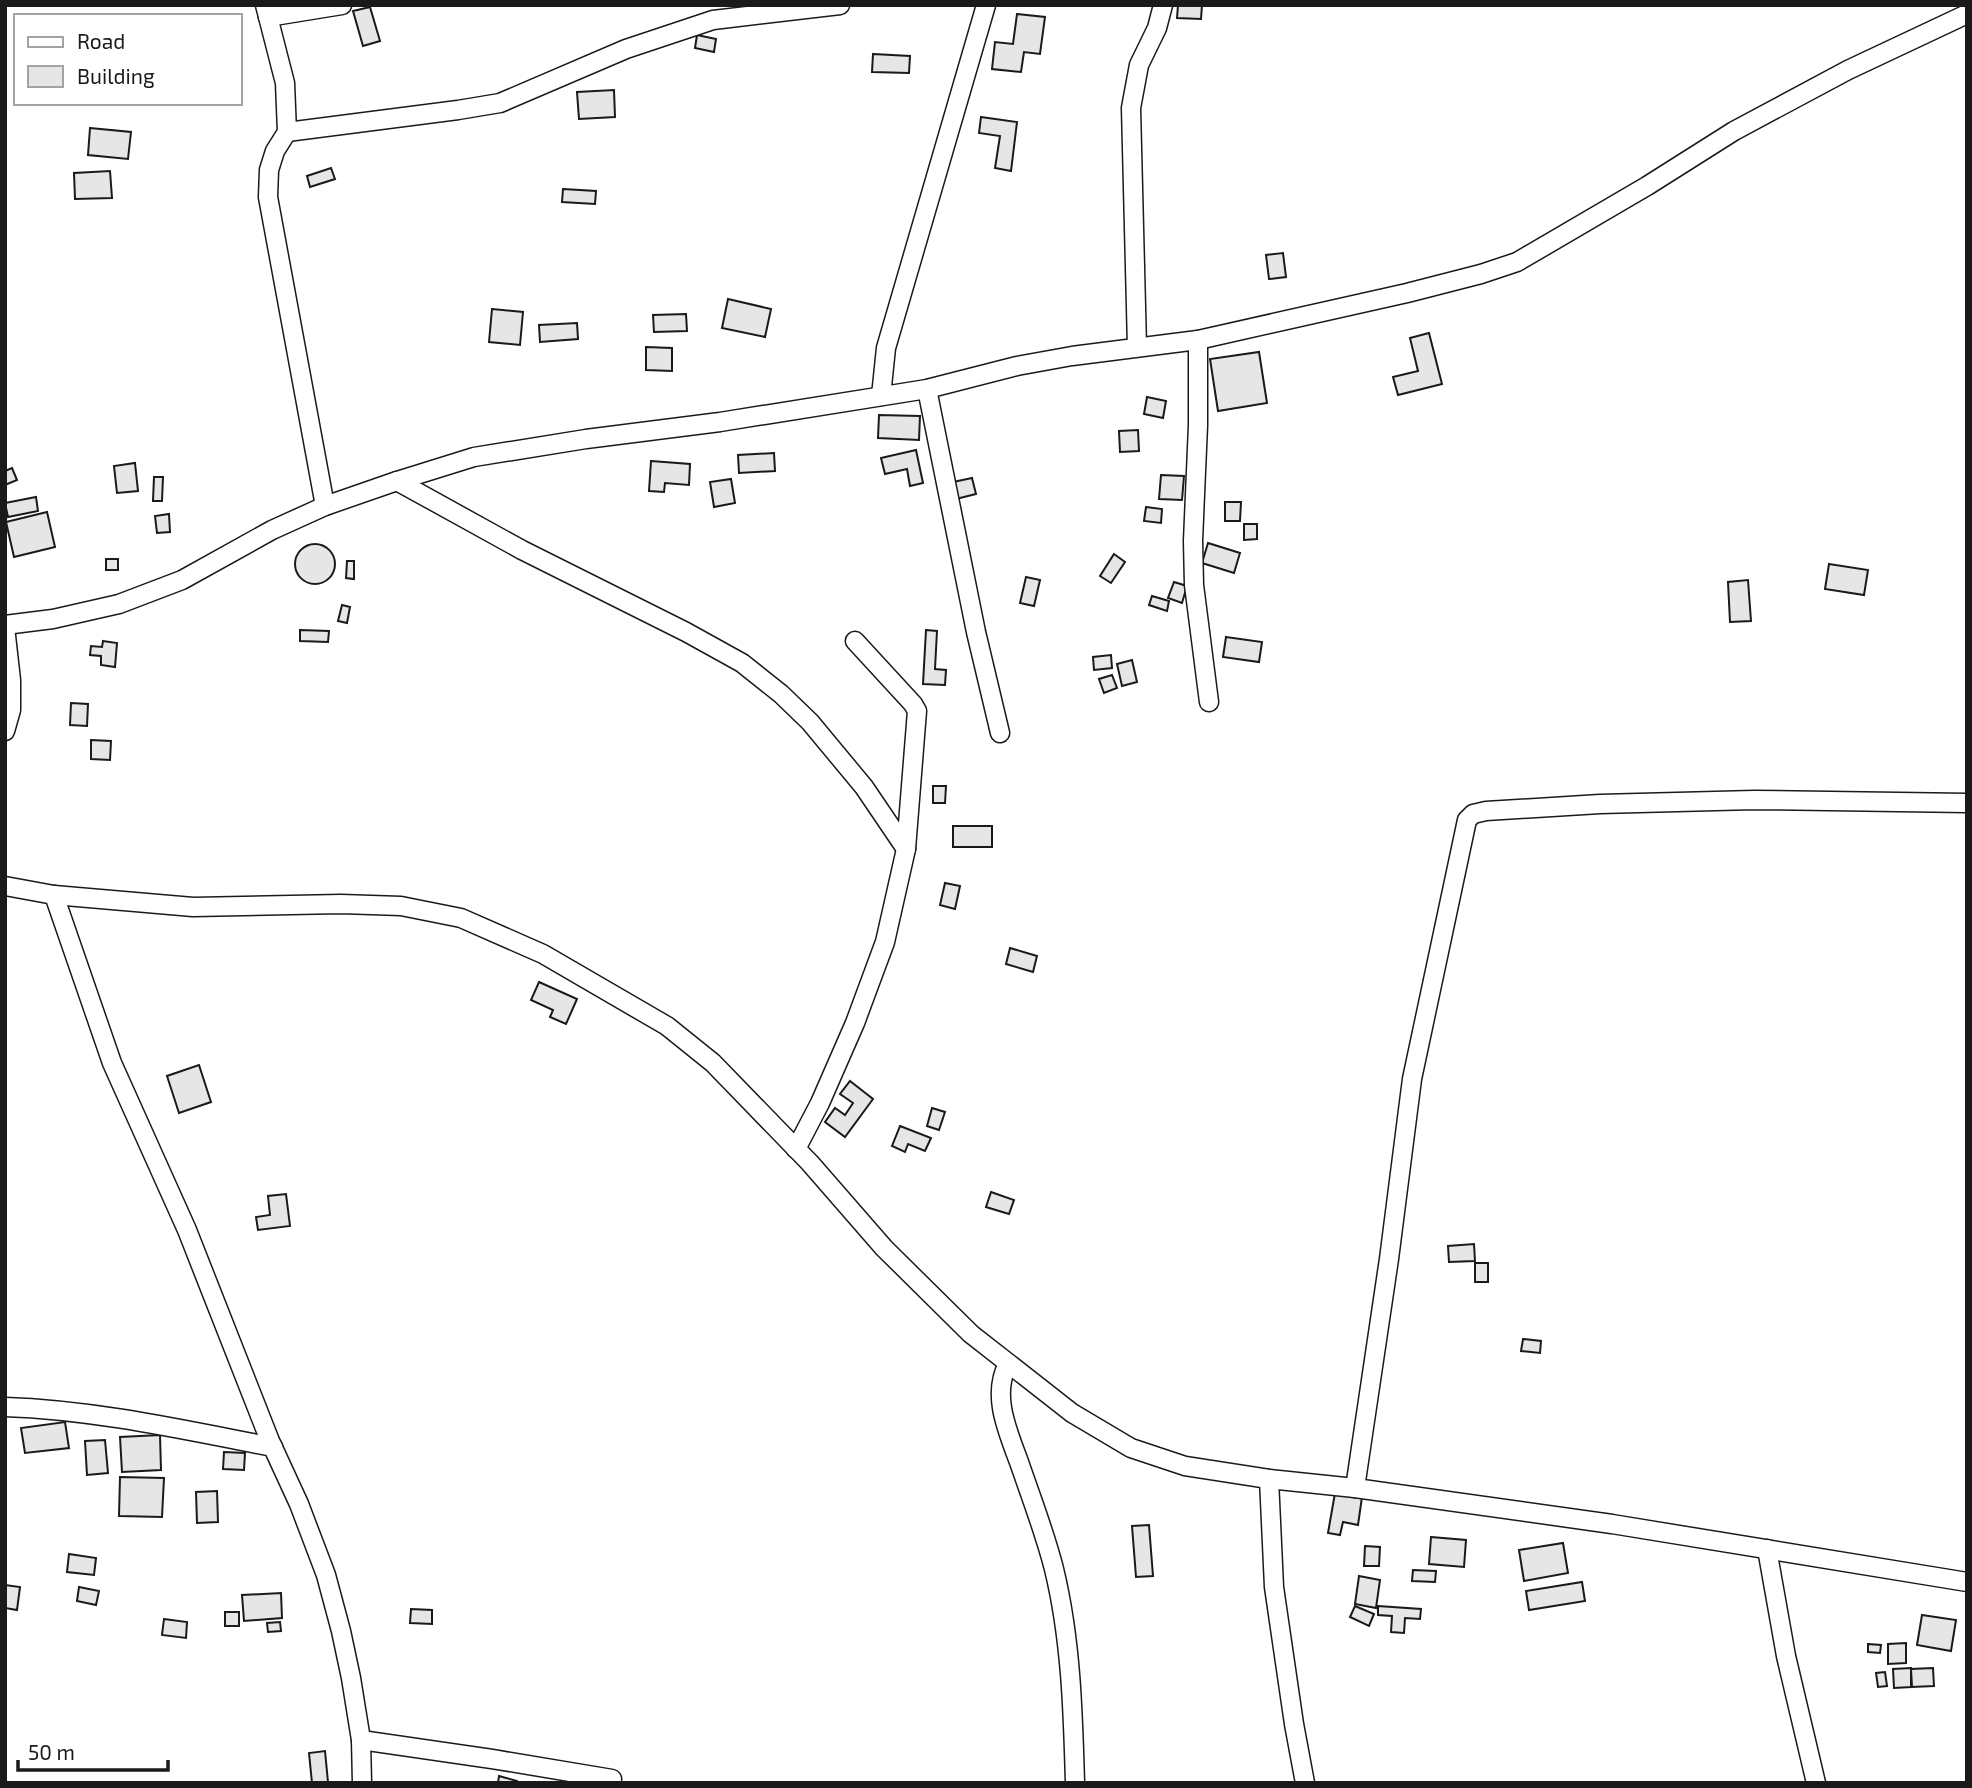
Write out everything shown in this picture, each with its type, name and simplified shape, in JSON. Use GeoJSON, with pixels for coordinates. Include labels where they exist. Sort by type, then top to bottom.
{"type":"FeatureCollection","features":[{"type":"Feature","properties":{"kind":"street"},"geometry":{"type":"LineString","coordinates":[[325,506],[268,197],[269,170],[275,151],[287,132],[285,83],[267,11],[342,5]]}},
{"type":"Feature","properties":{"kind":"street"},"geometry":{"type":"LineString","coordinates":[[287,132],[500,103],[626,49],[713,20],[840,5]]}},
{"type":"Feature","properties":{"kind":"street"},"geometry":{"type":"LineString","coordinates":[[881,396],[886,348],[986,5]]}},
{"type":"Feature","properties":{"kind":"street"},"geometry":{"type":"LineString","coordinates":[[1137,347],[1131,108],[1139,65],[1157,28],[1163,5]]}},
{"type":"Feature","properties":{"kind":"street"},"geometry":{"type":"LineString","coordinates":[[5,731],[11,710],[11,680],[5,626],[53,619],[119,604],[182,580],[272,530],[325,506],[474,457],[927,389],[1017,366],[1198,340],[1407,293],[1517,262],[1636,193],[1734,131],[1847,71],[1967,14]]}},
{"type":"Feature","properties":{"kind":"street"},"geometry":{"type":"LineString","coordinates":[[1198,340],[1194,584],[1209,702]]}},
{"type":"Feature","properties":{"kind":"street"},"geometry":{"type":"LineString","coordinates":[[927,389],[976,632],[1000,733]]}},
{"type":"Feature","properties":{"kind":"street"},"geometry":{"type":"LineString","coordinates":[[397,481],[522,550],[742,663],[781,694],[810,722],[864,787],[906,849]]}},
{"type":"Feature","properties":{"kind":"street"},"geometry":{"type":"LineString","coordinates":[[796,1149],[820,1103],[855,1023],[885,942],[906,849],[917,710],[855,641]]}},
{"type":"Feature","properties":{"kind":"street"},"geometry":{"type":"LineString","coordinates":[[1355,1489],[1390,1259],[1412,1079],[1467,820],[1474,814],[1486,811],[1600,804],[1815,800],[1967,803]]}},
{"type":"Feature","properties":{"kind":"street"},"geometry":{"type":"LineString","coordinates":[[5,886],[54,895],[193,907],[341,904],[401,906],[461,918],[543,954],[667,1026],[713,1063],[796,1149],[884,1248],[971,1334],[1072,1413],[1131,1448],[1185,1466],[1612,1524],[1967,1583]]}},
{"type":"Feature","properties":{"kind":"street"},"geometry":{"type":"LineString","coordinates":[[54,895],[112,1063],[187,1230],[326,1575],[349,1666],[361,1740],[362,1783]]}},
{"type":"Feature","properties":{"kind":"street"},"geometry":{"type":"LineString","coordinates":[[1008,1364],[1002,1376],[1001,1405],[1045,1537],[1068,1644],[1075,1783]]}},
{"type":"Feature","properties":{"kind":"street"},"geometry":{"type":"LineString","coordinates":[[5,1407],[93,1413],[273,1447]]}},
{"type":"Feature","properties":{"kind":"street"},"geometry":{"type":"LineString","coordinates":[[1269,1479],[1274,1587],[1305,1783]]}},
{"type":"Feature","properties":{"kind":"street"},"geometry":{"type":"LineString","coordinates":[[1767,1549],[1786,1656],[1815,1783]]}},
{"type":"Feature","properties":{"kind":"street"},"geometry":{"type":"LineString","coordinates":[[361,1740],[612,1779]]}},
{"type":"Feature","properties":{"kind":"building"},"geometry":{"type":"Polygon","coordinates":[[[1178,5],[1202,5],[1201,19],[1177,18],[1178,5]]]}},
{"type":"Feature","properties":{"kind":"building"},"geometry":{"type":"Polygon","coordinates":[[[370,7],[380,41],[363,46],[353,11],[370,7]]]}},
{"type":"Feature","properties":{"kind":"building"},"geometry":{"type":"Polygon","coordinates":[[[1017,14],[1045,17],[1040,54],[1024,52],[1021,72],[992,69],[995,42],[1013,44],[1017,14]]]}},
{"type":"Feature","properties":{"kind":"building"},"geometry":{"type":"Polygon","coordinates":[[[697,35],[716,39],[714,52],[695,48],[697,35]]]}},
{"type":"Feature","properties":{"kind":"building"},"geometry":{"type":"Polygon","coordinates":[[[873,54],[910,56],[909,73],[872,72],[873,54]]]}},
{"type":"Feature","properties":{"kind":"building"},"geometry":{"type":"Polygon","coordinates":[[[614,90],[615,117],[579,119],[577,92],[614,90]]]}},
{"type":"Feature","properties":{"kind":"building"},"geometry":{"type":"Polygon","coordinates":[[[981,117],[1017,122],[1011,171],[995,168],[1000,136],[979,133],[981,117]]]}},
{"type":"Feature","properties":{"kind":"building"},"geometry":{"type":"Polygon","coordinates":[[[90,128],[131,132],[128,159],[88,155],[90,128]]]}},
{"type":"Feature","properties":{"kind":"building"},"geometry":{"type":"Polygon","coordinates":[[[331,168],[335,179],[310,187],[307,176],[331,168]]]}},
{"type":"Feature","properties":{"kind":"building"},"geometry":{"type":"Polygon","coordinates":[[[110,171],[112,198],[75,199],[74,173],[110,171]]]}},
{"type":"Feature","properties":{"kind":"building"},"geometry":{"type":"Polygon","coordinates":[[[563,189],[596,191],[595,204],[562,202],[563,189]]]}},
{"type":"Feature","properties":{"kind":"building"},"geometry":{"type":"Polygon","coordinates":[[[1283,253],[1286,277],[1269,279],[1266,255],[1283,253]]]}},
{"type":"Feature","properties":{"kind":"building"},"geometry":{"type":"Polygon","coordinates":[[[728,299],[771,309],[765,337],[722,328],[728,299]]]}},
{"type":"Feature","properties":{"kind":"building"},"geometry":{"type":"Polygon","coordinates":[[[492,309],[523,312],[520,345],[489,342],[492,309]]]}},
{"type":"Feature","properties":{"kind":"building"},"geometry":{"type":"Polygon","coordinates":[[[686,314],[687,331],[654,332],[653,315],[686,314]]]}},
{"type":"Feature","properties":{"kind":"building"},"geometry":{"type":"Polygon","coordinates":[[[577,323],[578,339],[540,342],[539,325],[577,323]]]}},
{"type":"Feature","properties":{"kind":"building"},"geometry":{"type":"Polygon","coordinates":[[[1429,333],[1442,384],[1398,395],[1393,377],[1418,371],[1410,338],[1429,333]]]}},
{"type":"Feature","properties":{"kind":"building"},"geometry":{"type":"Polygon","coordinates":[[[646,347],[672,348],[672,371],[646,370],[646,347]]]}},
{"type":"Feature","properties":{"kind":"building"},"geometry":{"type":"Polygon","coordinates":[[[1259,352],[1267,403],[1218,411],[1210,359],[1259,352]]]}},
{"type":"Feature","properties":{"kind":"building"},"geometry":{"type":"Polygon","coordinates":[[[1147,397],[1166,401],[1163,418],[1144,414],[1147,397]]]}},
{"type":"Feature","properties":{"kind":"building"},"geometry":{"type":"Polygon","coordinates":[[[879,415],[920,416],[919,440],[878,438],[879,415]]]}},
{"type":"Feature","properties":{"kind":"building"},"geometry":{"type":"Polygon","coordinates":[[[1138,430],[1139,451],[1120,452],[1119,431],[1138,430]]]}},
{"type":"Feature","properties":{"kind":"building"},"geometry":{"type":"Polygon","coordinates":[[[916,450],[923,483],[910,486],[907,469],[885,474],[881,458],[916,450]]]}},
{"type":"Feature","properties":{"kind":"building"},"geometry":{"type":"Polygon","coordinates":[[[774,453],[775,471],[739,473],[738,455],[774,453]]]}},
{"type":"Feature","properties":{"kind":"building"},"geometry":{"type":"Polygon","coordinates":[[[651,461],[690,464],[689,485],[665,483],[664,492],[649,491],[651,461]]]}},
{"type":"Feature","properties":{"kind":"building"},"geometry":{"type":"Polygon","coordinates":[[[135,463],[138,491],[117,493],[114,466],[135,463]]]}},
{"type":"Feature","properties":{"kind":"building"},"geometry":{"type":"Polygon","coordinates":[[[12,468],[17,480],[5,485],[5,471],[12,468]]]}},
{"type":"Feature","properties":{"kind":"building"},"geometry":{"type":"Polygon","coordinates":[[[1161,475],[1184,476],[1182,500],[1159,499],[1161,475]]]}},
{"type":"Feature","properties":{"kind":"building"},"geometry":{"type":"Polygon","coordinates":[[[154,477],[163,477],[162,501],[153,501],[154,477]]]}},
{"type":"Feature","properties":{"kind":"building"},"geometry":{"type":"Polygon","coordinates":[[[972,478],[976,494],[956,499],[953,482],[972,478]]]}},
{"type":"Feature","properties":{"kind":"building"},"geometry":{"type":"Polygon","coordinates":[[[731,479],[735,503],[714,507],[710,482],[731,479]]]}},
{"type":"Feature","properties":{"kind":"building"},"geometry":{"type":"Polygon","coordinates":[[[36,497],[38,511],[8,517],[5,503],[36,497]]]}},
{"type":"Feature","properties":{"kind":"building"},"geometry":{"type":"Polygon","coordinates":[[[1225,502],[1241,502],[1240,521],[1225,521],[1225,502]]]}},
{"type":"Feature","properties":{"kind":"building"},"geometry":{"type":"Polygon","coordinates":[[[1146,507],[1162,509],[1161,523],[1144,521],[1146,507]]]}},
{"type":"Feature","properties":{"kind":"building"},"geometry":{"type":"Polygon","coordinates":[[[47,512],[55,547],[14,557],[6,522],[47,512]]]}},
{"type":"Feature","properties":{"kind":"building"},"geometry":{"type":"Polygon","coordinates":[[[169,514],[170,532],[157,533],[155,516],[169,514]]]}},
{"type":"Feature","properties":{"kind":"building"},"geometry":{"type":"Polygon","coordinates":[[[1244,524],[1257,524],[1257,539],[1244,540],[1244,524]]]}},
{"type":"Feature","properties":{"kind":"building"},"geometry":{"type":"Polygon","coordinates":[[[1208,543],[1240,553],[1234,573],[1202,563],[1208,543]]]}},
{"type":"Feature","properties":{"kind":"building"},"geometry":{"type":"Polygon","coordinates":[[[315,544],[329,550],[335,564],[329,578],[315,584],[301,578],[295,564],[301,550],[315,544]]]}},
{"type":"Feature","properties":{"kind":"building"},"geometry":{"type":"Polygon","coordinates":[[[1114,554],[1125,562],[1111,583],[1100,576],[1114,554]]]}},
{"type":"Feature","properties":{"kind":"building"},"geometry":{"type":"Polygon","coordinates":[[[106,559],[118,559],[118,570],[106,570],[106,559]]]}},
{"type":"Feature","properties":{"kind":"building"},"geometry":{"type":"Polygon","coordinates":[[[347,561],[354,561],[354,579],[346,578],[347,561]]]}},
{"type":"Feature","properties":{"kind":"building"},"geometry":{"type":"Polygon","coordinates":[[[1829,564],[1868,570],[1864,595],[1825,589],[1829,564]]]}},
{"type":"Feature","properties":{"kind":"building"},"geometry":{"type":"Polygon","coordinates":[[[1026,577],[1040,580],[1034,606],[1020,603],[1026,577]]]}},
{"type":"Feature","properties":{"kind":"building"},"geometry":{"type":"Polygon","coordinates":[[[1748,580],[1751,621],[1730,622],[1728,582],[1748,580]]]}},
{"type":"Feature","properties":{"kind":"building"},"geometry":{"type":"Polygon","coordinates":[[[1174,582],[1187,586],[1182,603],[1168,598],[1174,582]]]}},
{"type":"Feature","properties":{"kind":"building"},"geometry":{"type":"Polygon","coordinates":[[[1152,596],[1169,601],[1167,611],[1149,605],[1152,596]]]}},
{"type":"Feature","properties":{"kind":"building"},"geometry":{"type":"Polygon","coordinates":[[[342,605],[350,607],[347,623],[338,621],[342,605]]]}},
{"type":"Feature","properties":{"kind":"building"},"geometry":{"type":"Polygon","coordinates":[[[300,630],[329,631],[328,642],[300,641],[300,630]]]}},
{"type":"Feature","properties":{"kind":"building"},"geometry":{"type":"Polygon","coordinates":[[[926,630],[937,631],[935,669],[946,670],[945,685],[923,684],[926,630]]]}},
{"type":"Feature","properties":{"kind":"building"},"geometry":{"type":"Polygon","coordinates":[[[1226,637],[1262,642],[1259,662],[1223,657],[1226,637]]]}},
{"type":"Feature","properties":{"kind":"building"},"geometry":{"type":"Polygon","coordinates":[[[103,641],[117,643],[115,667],[101,665],[101,656],[90,655],[91,646],[102,647],[103,641]]]}},
{"type":"Feature","properties":{"kind":"building"},"geometry":{"type":"Polygon","coordinates":[[[1111,655],[1112,668],[1094,670],[1093,657],[1111,655]]]}},
{"type":"Feature","properties":{"kind":"building"},"geometry":{"type":"Polygon","coordinates":[[[1132,660],[1137,682],[1122,686],[1117,664],[1132,660]]]}},
{"type":"Feature","properties":{"kind":"building"},"geometry":{"type":"Polygon","coordinates":[[[1112,675],[1117,688],[1104,693],[1099,679],[1112,675]]]}},
{"type":"Feature","properties":{"kind":"building"},"geometry":{"type":"Polygon","coordinates":[[[71,703],[88,704],[87,726],[70,725],[71,703]]]}},
{"type":"Feature","properties":{"kind":"building"},"geometry":{"type":"Polygon","coordinates":[[[91,740],[111,741],[110,760],[91,759],[91,740]]]}},
{"type":"Feature","properties":{"kind":"building"},"geometry":{"type":"Polygon","coordinates":[[[933,786],[946,786],[945,803],[933,803],[933,786]]]}},
{"type":"Feature","properties":{"kind":"building"},"geometry":{"type":"Polygon","coordinates":[[[953,826],[992,826],[992,847],[953,847],[953,826]]]}},
{"type":"Feature","properties":{"kind":"building"},"geometry":{"type":"Polygon","coordinates":[[[945,883],[960,886],[955,909],[940,905],[945,883]]]}},
{"type":"Feature","properties":{"kind":"building"},"geometry":{"type":"Polygon","coordinates":[[[1010,948],[1037,956],[1033,972],[1006,964],[1010,948]]]}},
{"type":"Feature","properties":{"kind":"building"},"geometry":{"type":"Polygon","coordinates":[[[539,982],[577,999],[566,1024],[550,1017],[553,1010],[531,1000],[539,982]]]}},
{"type":"Feature","properties":{"kind":"building"},"geometry":{"type":"Polygon","coordinates":[[[199,1065],[211,1102],[179,1113],[167,1076],[199,1065]]]}},
{"type":"Feature","properties":{"kind":"building"},"geometry":{"type":"Polygon","coordinates":[[[850,1081],[873,1099],[845,1137],[825,1122],[835,1108],[845,1115],[853,1103],[840,1094],[850,1081]]]}},
{"type":"Feature","properties":{"kind":"building"},"geometry":{"type":"Polygon","coordinates":[[[932,1108],[945,1112],[939,1130],[927,1126],[932,1108]]]}},
{"type":"Feature","properties":{"kind":"building"},"geometry":{"type":"Polygon","coordinates":[[[900,1126],[931,1138],[925,1151],[908,1144],[905,1152],[892,1146],[900,1126]]]}},
{"type":"Feature","properties":{"kind":"building"},"geometry":{"type":"Polygon","coordinates":[[[991,1192],[1014,1200],[1009,1214],[986,1207],[991,1192]]]}},
{"type":"Feature","properties":{"kind":"building"},"geometry":{"type":"Polygon","coordinates":[[[286,1194],[290,1226],[258,1230],[256,1217],[270,1215],[268,1196],[286,1194]]]}},
{"type":"Feature","properties":{"kind":"building"},"geometry":{"type":"Polygon","coordinates":[[[1474,1244],[1475,1261],[1449,1262],[1448,1246],[1474,1244]]]}},
{"type":"Feature","properties":{"kind":"building"},"geometry":{"type":"Polygon","coordinates":[[[1475,1263],[1488,1263],[1488,1282],[1475,1282],[1475,1263]]]}},
{"type":"Feature","properties":{"kind":"building"},"geometry":{"type":"Polygon","coordinates":[[[1523,1339],[1541,1341],[1540,1353],[1521,1351],[1523,1339]]]}},
{"type":"Feature","properties":{"kind":"building"},"geometry":{"type":"Polygon","coordinates":[[[65,1422],[69,1448],[25,1453],[21,1428],[65,1422]]]}},
{"type":"Feature","properties":{"kind":"building"},"geometry":{"type":"Polygon","coordinates":[[[160,1435],[161,1470],[122,1472],[120,1437],[160,1435]]]}},
{"type":"Feature","properties":{"kind":"building"},"geometry":{"type":"Polygon","coordinates":[[[105,1440],[108,1473],[87,1475],[85,1441],[105,1440]]]}},
{"type":"Feature","properties":{"kind":"building"},"geometry":{"type":"Polygon","coordinates":[[[224,1452],[245,1453],[244,1470],[223,1469],[224,1452]]]}},
{"type":"Feature","properties":{"kind":"building"},"geometry":{"type":"Polygon","coordinates":[[[120,1477],[164,1478],[162,1517],[119,1516],[120,1477]]]}},
{"type":"Feature","properties":{"kind":"building"},"geometry":{"type":"Polygon","coordinates":[[[217,1491],[218,1522],[197,1523],[196,1492],[217,1491]]]}},
{"type":"Feature","properties":{"kind":"building"},"geometry":{"type":"Polygon","coordinates":[[[1335,1493],[1362,1497],[1358,1525],[1343,1522],[1340,1535],[1328,1533],[1335,1493]]]}},
{"type":"Feature","properties":{"kind":"building"},"geometry":{"type":"Polygon","coordinates":[[[1149,1525],[1153,1576],[1136,1577],[1132,1526],[1149,1525]]]}},
{"type":"Feature","properties":{"kind":"building"},"geometry":{"type":"Polygon","coordinates":[[[1431,1537],[1466,1540],[1464,1567],[1429,1564],[1431,1537]]]}},
{"type":"Feature","properties":{"kind":"building"},"geometry":{"type":"Polygon","coordinates":[[[1563,1543],[1568,1573],[1524,1581],[1519,1550],[1563,1543]]]}},
{"type":"Feature","properties":{"kind":"building"},"geometry":{"type":"Polygon","coordinates":[[[1365,1546],[1380,1547],[1379,1566],[1364,1566],[1365,1546]]]}},
{"type":"Feature","properties":{"kind":"building"},"geometry":{"type":"Polygon","coordinates":[[[69,1554],[96,1558],[94,1575],[67,1572],[69,1554]]]}},
{"type":"Feature","properties":{"kind":"building"},"geometry":{"type":"Polygon","coordinates":[[[1413,1570],[1436,1571],[1435,1582],[1412,1581],[1413,1570]]]}},
{"type":"Feature","properties":{"kind":"building"},"geometry":{"type":"Polygon","coordinates":[[[1359,1576],[1380,1580],[1376,1608],[1355,1604],[1359,1576]]]}},
{"type":"Feature","properties":{"kind":"building"},"geometry":{"type":"Polygon","coordinates":[[[1582,1582],[1585,1601],[1529,1610],[1526,1591],[1582,1582]]]}},
{"type":"Feature","properties":{"kind":"building"},"geometry":{"type":"Polygon","coordinates":[[[5,1585],[20,1587],[17,1610],[5,1608],[5,1585]]]}},
{"type":"Feature","properties":{"kind":"building"},"geometry":{"type":"Polygon","coordinates":[[[79,1587],[99,1591],[96,1605],[77,1601],[79,1587]]]}},
{"type":"Feature","properties":{"kind":"building"},"geometry":{"type":"Polygon","coordinates":[[[281,1593],[282,1618],[244,1621],[242,1595],[281,1593]]]}},
{"type":"Feature","properties":{"kind":"building"},"geometry":{"type":"Polygon","coordinates":[[[1355,1606],[1374,1614],[1369,1626],[1350,1617],[1355,1606]]]}},
{"type":"Feature","properties":{"kind":"building"},"geometry":{"type":"Polygon","coordinates":[[[1378,1606],[1421,1609],[1420,1619],[1405,1618],[1404,1633],[1391,1632],[1392,1616],[1378,1615],[1378,1606]]]}},
{"type":"Feature","properties":{"kind":"building"},"geometry":{"type":"Polygon","coordinates":[[[411,1609],[432,1610],[432,1624],[410,1623],[411,1609]]]}},
{"type":"Feature","properties":{"kind":"building"},"geometry":{"type":"Polygon","coordinates":[[[225,1612],[239,1612],[239,1626],[225,1626],[225,1612]]]}},
{"type":"Feature","properties":{"kind":"building"},"geometry":{"type":"Polygon","coordinates":[[[1922,1615],[1956,1620],[1951,1651],[1917,1645],[1922,1615]]]}},
{"type":"Feature","properties":{"kind":"building"},"geometry":{"type":"Polygon","coordinates":[[[164,1619],[187,1622],[186,1638],[162,1635],[164,1619]]]}},
{"type":"Feature","properties":{"kind":"building"},"geometry":{"type":"Polygon","coordinates":[[[280,1622],[281,1631],[268,1632],[267,1623],[280,1622]]]}},
{"type":"Feature","properties":{"kind":"building"},"geometry":{"type":"Polygon","coordinates":[[[1906,1643],[1906,1663],[1888,1664],[1888,1644],[1906,1643]]]}},
{"type":"Feature","properties":{"kind":"building"},"geometry":{"type":"Polygon","coordinates":[[[1868,1644],[1881,1645],[1880,1653],[1868,1652],[1868,1644]]]}},
{"type":"Feature","properties":{"kind":"building"},"geometry":{"type":"Polygon","coordinates":[[[1911,1668],[1911,1687],[1894,1688],[1893,1669],[1911,1668]]]}},
{"type":"Feature","properties":{"kind":"building"},"geometry":{"type":"Polygon","coordinates":[[[1933,1668],[1934,1686],[1912,1687],[1911,1669],[1933,1668]]]}},
{"type":"Feature","properties":{"kind":"building"},"geometry":{"type":"Polygon","coordinates":[[[1885,1672],[1887,1686],[1878,1687],[1876,1673],[1885,1672]]]}},
{"type":"Feature","properties":{"kind":"building"},"geometry":{"type":"Polygon","coordinates":[[[325,1751],[328,1782],[312,1783],[309,1753],[325,1751]]]}},
{"type":"Feature","properties":{"kind":"building"},"geometry":{"type":"Polygon","coordinates":[[[499,1776],[517,1781],[517,1783],[498,1783],[499,1776]]]}}]}
